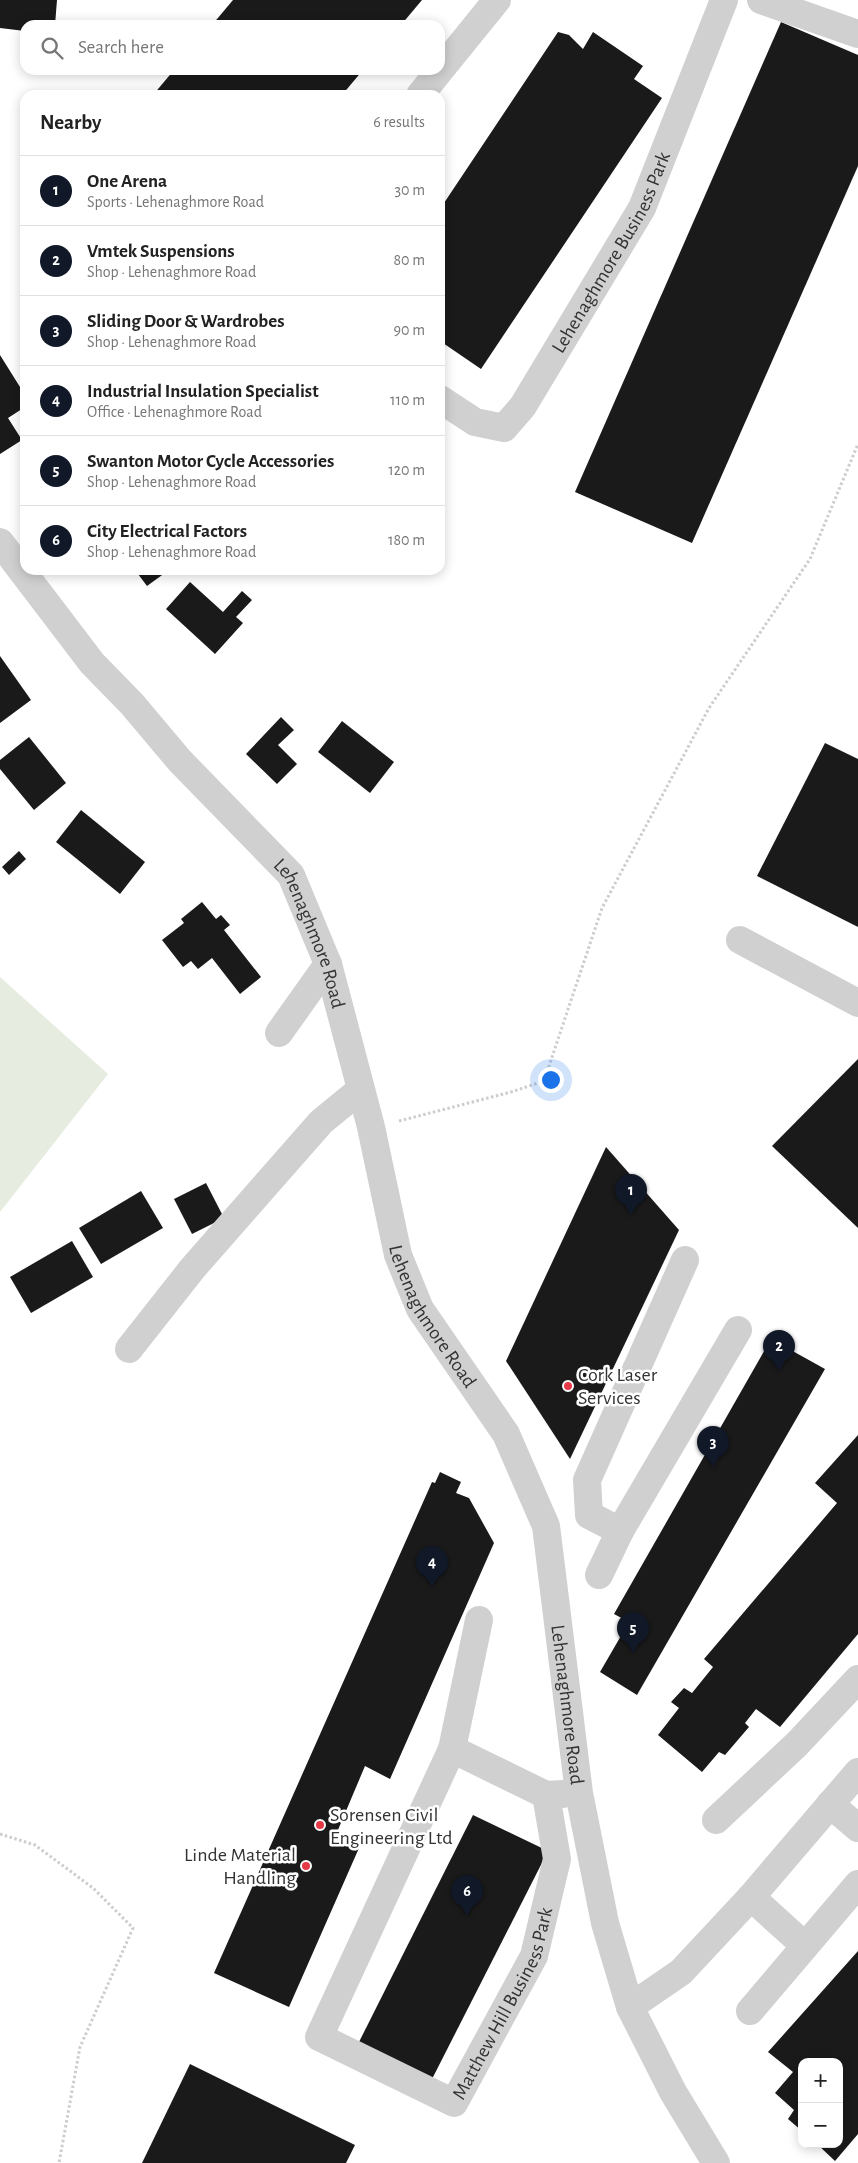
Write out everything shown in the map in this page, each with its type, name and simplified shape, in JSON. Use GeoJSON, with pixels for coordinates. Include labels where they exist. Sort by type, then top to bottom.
{"type":"FeatureCollection","features":[{"type":"Feature","properties":{"kind":"street"},"geometry":{"type":"LineString","coordinates":[[445,64],[497,0]]}},
{"type":"Feature","properties":{"kind":"street","name":"Lehenaghmore Business Park"},"geometry":{"type":"LineString","coordinates":[[445,402],[475,422],[504,428],[524,406],[642,208],[724,0]]}},
{"type":"Feature","properties":{"kind":"street"},"geometry":{"type":"LineString","coordinates":[[761,0],[858,34]]}},
{"type":"Feature","properties":{"kind":"street"},"geometry":{"type":"LineString","coordinates":[[424,90],[436,75]]}},
{"type":"Feature","properties":{"kind":"street","name":"Lehenaghmore Road"},"geometry":{"type":"LineString","coordinates":[[0,542],[20,568]]}},
{"type":"Feature","properties":{"kind":"street","name":"Lehenaghmore Road"},"geometry":{"type":"LineString","coordinates":[[25,575],[92,663],[132,704],[180,761],[291,876],[328,964],[371,1128],[398,1255],[420,1309],[506,1434],[546,1526],[579,1793],[605,1923],[630,2007],[673,2092],[716,2163]]}},
{"type":"Feature","properties":{"kind":"street"},"geometry":{"type":"LineString","coordinates":[[740,940],[858,1003]]}},
{"type":"Feature","properties":{"kind":"street"},"geometry":{"type":"LineString","coordinates":[[278,1033],[328,964]]}},
{"type":"Feature","properties":{"kind":"street"},"geometry":{"type":"LineString","coordinates":[[130,1349],[192,1269],[321,1122],[360,1090]]}},
{"type":"Feature","properties":{"kind":"street"},"geometry":{"type":"LineString","coordinates":[[589,1516],[587,1480],[685,1260]]}},
{"type":"Feature","properties":{"kind":"street"},"geometry":{"type":"LineString","coordinates":[[599,1576],[620,1531],[738,1330]]}},
{"type":"Feature","properties":{"kind":"street"},"geometry":{"type":"LineString","coordinates":[[546,1526],[589,1516],[620,1531]]}},
{"type":"Feature","properties":{"kind":"street","name":"Matthew Hill Business Park"},"geometry":{"type":"LineString","coordinates":[[479,1620],[452,1749],[319,2037],[454,2103],[534,1956],[557,1859],[546,1795]]}},
{"type":"Feature","properties":{"kind":"street"},"geometry":{"type":"LineString","coordinates":[[716,1820],[797,1744],[858,1679]]}},
{"type":"Feature","properties":{"kind":"street"},"geometry":{"type":"LineString","coordinates":[[452,1749],[546,1795],[579,1793]]}},
{"type":"Feature","properties":{"kind":"street"},"geometry":{"type":"LineString","coordinates":[[630,2007],[681,1972],[751,1897],[858,1772]]}},
{"type":"Feature","properties":{"kind":"street"},"geometry":{"type":"LineString","coordinates":[[830,1804],[858,1828]]}},
{"type":"Feature","properties":{"kind":"street"},"geometry":{"type":"LineString","coordinates":[[750,2011],[858,1884]]}},
{"type":"Feature","properties":{"kind":"street"},"geometry":{"type":"LineString","coordinates":[[751,1897],[805,1946]]}},
{"type":"Feature","properties":{"kind":"path"},"geometry":{"type":"LineString","coordinates":[[371,1128],[511,1092],[544,1081],[602,908],[709,708],[810,559],[858,444]]}},
{"type":"Feature","properties":{"kind":"path"},"geometry":{"type":"LineString","coordinates":[[0,1834],[35,1845],[93,1888],[133,1928],[80,2047],[59,2163]]}},
{"type":"Feature","properties":{"kind":"shaded area"},"geometry":{"type":"Polygon","coordinates":[[[0,977],[108,1074],[0,1212],[0,977]]]}},
{"type":"Feature","properties":{"kind":"building"},"geometry":{"type":"Polygon","coordinates":[[[0,0],[57,0],[55,20],[20,20],[20,30],[0,28],[0,0]]]}},
{"type":"Feature","properties":{"kind":"building"},"geometry":{"type":"Polygon","coordinates":[[[233,0],[422,0],[405,20],[216,20],[233,0]]]}},
{"type":"Feature","properties":{"kind":"building"},"geometry":{"type":"Polygon","coordinates":[[[781,22],[858,55],[858,166],[692,543],[575,492],[781,22]]]}},
{"type":"Feature","properties":{"kind":"building"},"geometry":{"type":"Polygon","coordinates":[[[558,32],[569,35],[583,49],[593,32],[643,66],[634,79],[662,98],[481,369],[445,344],[445,202],[558,32]]]}},
{"type":"Feature","properties":{"kind":"building"},"geometry":{"type":"Polygon","coordinates":[[[170,75],[359,75],[346,90],[157,90],[170,75]]]}},
{"type":"Feature","properties":{"kind":"building"},"geometry":{"type":"Polygon","coordinates":[[[0,355],[20,387],[20,410],[8,418],[20,437],[20,441],[0,454],[0,355]]]}},
{"type":"Feature","properties":{"kind":"building"},"geometry":{"type":"Polygon","coordinates":[[[139,575],[162,575],[147,586],[139,575]]]}},
{"type":"Feature","properties":{"kind":"building"},"geometry":{"type":"Polygon","coordinates":[[[190,582],[223,612],[242,591],[252,600],[236,617],[243,623],[215,654],[166,609],[190,582]]]}},
{"type":"Feature","properties":{"kind":"building"},"geometry":{"type":"Polygon","coordinates":[[[0,656],[31,700],[0,723],[0,656]]]}},
{"type":"Feature","properties":{"kind":"building"},"geometry":{"type":"Polygon","coordinates":[[[281,717],[294,730],[278,745],[297,764],[277,784],[246,754],[281,717]]]}},
{"type":"Feature","properties":{"kind":"building"},"geometry":{"type":"Polygon","coordinates":[[[342,721],[394,762],[370,793],[318,752],[342,721]]]}},
{"type":"Feature","properties":{"kind":"building"},"geometry":{"type":"Polygon","coordinates":[[[29,737],[66,783],[34,810],[0,769],[0,760],[29,737]]]}},
{"type":"Feature","properties":{"kind":"building"},"geometry":{"type":"Polygon","coordinates":[[[825,743],[858,759],[858,927],[757,876],[825,743]]]}},
{"type":"Feature","properties":{"kind":"building"},"geometry":{"type":"Polygon","coordinates":[[[81,810],[145,862],[120,894],[56,842],[81,810]]]}},
{"type":"Feature","properties":{"kind":"building"},"geometry":{"type":"Polygon","coordinates":[[[19,851],[26,859],[9,875],[2,867],[19,851]]]}},
{"type":"Feature","properties":{"kind":"building"},"geometry":{"type":"Polygon","coordinates":[[[202,902],[216,919],[221,915],[230,925],[224,930],[261,977],[240,994],[212,958],[198,969],[191,961],[183,967],[162,940],[184,923],[181,919],[202,902]]]}},
{"type":"Feature","properties":{"kind":"building"},"geometry":{"type":"Polygon","coordinates":[[[858,1059],[858,1228],[772,1146],[858,1059]]]}},
{"type":"Feature","properties":{"kind":"building"},"geometry":{"type":"Polygon","coordinates":[[[606,1147],[679,1230],[570,1459],[506,1361],[606,1147]]]}},
{"type":"Feature","properties":{"kind":"building"},"geometry":{"type":"Polygon","coordinates":[[[206,1183],[224,1218],[192,1234],[174,1199],[206,1183]]]}},
{"type":"Feature","properties":{"kind":"building"},"geometry":{"type":"Polygon","coordinates":[[[141,1191],[163,1228],[101,1264],[79,1228],[141,1191]]]}},
{"type":"Feature","properties":{"kind":"building"},"geometry":{"type":"Polygon","coordinates":[[[72,1241],[93,1277],[31,1313],[10,1277],[72,1241]]]}},
{"type":"Feature","properties":{"kind":"building"},"geometry":{"type":"Polygon","coordinates":[[[771,1339],[825,1369],[637,1695],[600,1672],[629,1622],[614,1614],[771,1339]]]}},
{"type":"Feature","properties":{"kind":"building"},"geometry":{"type":"Polygon","coordinates":[[[858,1435],[858,1634],[780,1727],[756,1709],[745,1723],[749,1727],[725,1755],[719,1752],[702,1772],[658,1735],[679,1708],[671,1702],[684,1688],[692,1693],[713,1667],[704,1659],[837,1503],[815,1483],[858,1435]]]}},
{"type":"Feature","properties":{"kind":"building"},"geometry":{"type":"Polygon","coordinates":[[[440,1472],[461,1482],[456,1493],[469,1498],[494,1543],[390,1779],[365,1766],[335,1837],[359,1848],[289,2007],[214,1973],[432,1482],[435,1483],[440,1472]]]}},
{"type":"Feature","properties":{"kind":"building"},"geometry":{"type":"Polygon","coordinates":[[[473,1815],[548,1851],[430,2083],[358,2044],[473,1815]]]}},
{"type":"Feature","properties":{"kind":"building"},"geometry":{"type":"Polygon","coordinates":[[[858,1951],[858,2134],[835,2161],[821,2148],[843,2148],[843,2058],[798,2058],[798,2128],[788,2119],[794,2110],[775,2093],[793,2072],[768,2052],[858,1951]]]}},
{"type":"Feature","properties":{"kind":"building"},"geometry":{"type":"Polygon","coordinates":[[[190,2064],[355,2145],[346,2163],[142,2163],[190,2064]]]}},
{"type":"Feature","properties":{"kind":"place","name":"One Arena"},"geometry":{"type":"Point","coordinates":[631,1215]}},
{"type":"Feature","properties":{"kind":"place","name":"Vmtek Suspensions"},"geometry":{"type":"Point","coordinates":[779,1371]}},
{"type":"Feature","properties":{"kind":"place","name":"Cork Laser Services"},"geometry":{"type":"Point","coordinates":[568,1386]}},
{"type":"Feature","properties":{"kind":"place","name":"Sliding Door & Wardrobes"},"geometry":{"type":"Point","coordinates":[713,1467]}},
{"type":"Feature","properties":{"kind":"place","name":"Industrial Insulation Specialist"},"geometry":{"type":"Point","coordinates":[432,1587]}},
{"type":"Feature","properties":{"kind":"place","name":"Swanton Motor Cycle Accessories"},"geometry":{"type":"Point","coordinates":[633,1653]}},
{"type":"Feature","properties":{"kind":"place","name":"Sorensen Civil Engineering Ltd"},"geometry":{"type":"Point","coordinates":[320,1825]}},
{"type":"Feature","properties":{"kind":"place","name":"Linde Material Handling"},"geometry":{"type":"Point","coordinates":[306,1866]}},
{"type":"Feature","properties":{"kind":"place","name":"City Electrical Factors"},"geometry":{"type":"Point","coordinates":[467,1916]}}]}
